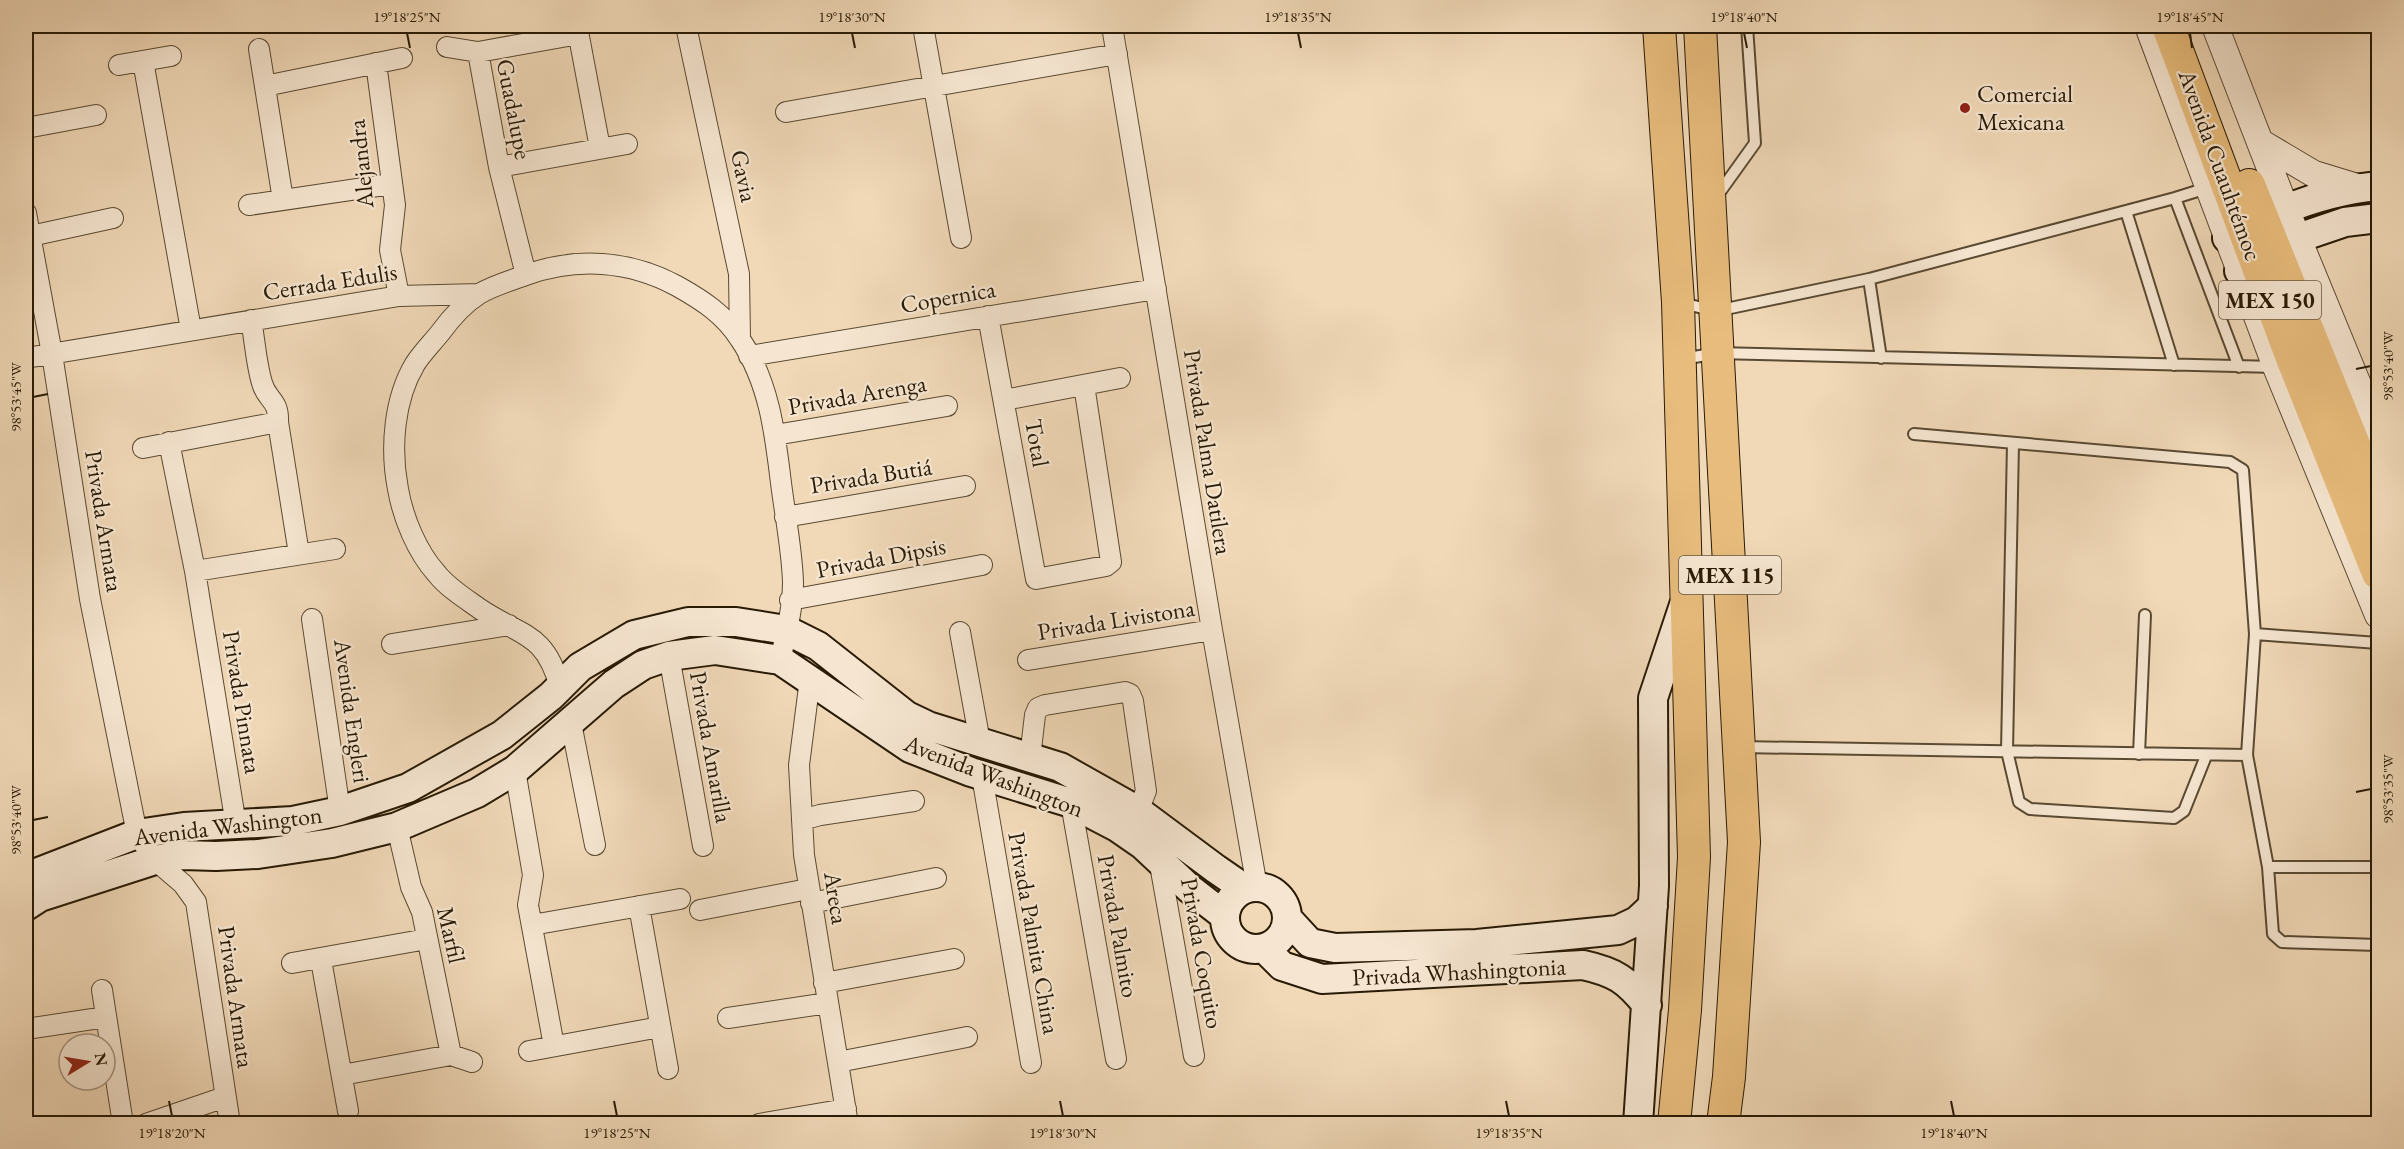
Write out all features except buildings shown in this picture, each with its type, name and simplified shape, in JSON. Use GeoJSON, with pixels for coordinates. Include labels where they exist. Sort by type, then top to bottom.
{"type":"FeatureCollection","features":[{"type":"Feature","properties":{"kind":"main road","name":"MEX 115"},"geometry":{"type":"LineString","coordinates":[[1659,26],[1678,302],[1694,857],[1685,1010],[1674,1124]]}},
{"type":"Feature","properties":{"kind":"main road","name":"MEX 115"},"geometry":{"type":"LineString","coordinates":[[1700,26],[1744,842],[1729,1077],[1723,1124]]}},
{"type":"Feature","properties":{"kind":"main road","name":"Avenida Cuauhtémoc"},"geometry":{"type":"LineString","coordinates":[[2168,26],[2267,255],[2379,504]]}},
{"type":"Feature","properties":{"kind":"main road","name":"Avenida Cuauhtémoc"},"geometry":{"type":"LineString","coordinates":[[2186,26],[2254,223]]}},
{"type":"Feature","properties":{"kind":"main road"},"geometry":{"type":"LineString","coordinates":[[2254,223],[2369,187]]}},
{"type":"Feature","properties":{"kind":"main road"},"geometry":{"type":"LineString","coordinates":[[2267,255],[2345,222],[2379,218]]}},
{"type":"Feature","properties":{"kind":"main road","name":"Avenida Cuauhtémoc"},"geometry":{"type":"LineString","coordinates":[[2267,255],[2292,358],[2379,573]]}},
{"type":"Feature","properties":{"kind":"main road"},"geometry":{"type":"LineString","coordinates":[[1638,1124],[1653,906],[1653,698],[1686,600]]}},
{"type":"Feature","properties":{"kind":"main road","name":"Avenida Washington"},"geometry":{"type":"LineString","coordinates":[[26,877],[137,834],[184,827],[293,821],[340,811],[408,788],[502,735],[560,687],[580,667],[634,635],[688,622],[736,622],[786,630],[818,646],[907,716],[928,726],[1060,767],[1138,811],[1216,869],[1251,888]]}},
{"type":"Feature","properties":{"kind":"main road","name":"Avenida Washington"},"geometry":{"type":"LineString","coordinates":[[26,906],[40,897],[155,860],[183,855],[216,856],[268,852],[332,843],[397,828],[477,793],[515,770],[614,684],[643,665],[669,656],[715,650],[780,660],[910,747],[982,776],[1071,803],[1117,827],[1160,859],[1190,889],[1225,916]]}},
{"type":"Feature","properties":{"kind":"main road"},"geometry":{"type":"LineString","coordinates":[[1251,888],[1269,890],[1279,896],[1285,906],[1287,918],[1281,937],[1274,945],[1265,949],[1245,948],[1236,943],[1230,936],[1225,916],[1231,899],[1251,888]]}},
{"type":"Feature","properties":{"kind":"main road","name":"Privada Whashingtonia"},"geometry":{"type":"LineString","coordinates":[[1287,918],[1310,943],[1335,948],[1465,945],[1618,930],[1637,921],[1653,906]]}},
{"type":"Feature","properties":{"kind":"main road","name":"Privada Whashingtonia"},"geometry":{"type":"LineString","coordinates":[[1265,949],[1282,966],[1322,979],[1583,965],[1609,970],[1631,985],[1647,1005]]}},
{"type":"Feature","properties":{"kind":"street","name":"Gavia"},"geometry":{"type":"LineString","coordinates":[[686,26],[739,274],[745,348]]}},
{"type":"Feature","properties":{"kind":"street"},"geometry":{"type":"LineString","coordinates":[[923,26],[961,238]]}},
{"type":"Feature","properties":{"kind":"street","name":"Privada Palma Datilera"},"geometry":{"type":"LineString","coordinates":[[1112,26],[1212,630],[1251,888]]}},
{"type":"Feature","properties":{"kind":"street"},"geometry":{"type":"LineString","coordinates":[[2148,26],[2207,188],[2254,223],[2267,255],[2276,367],[2379,615]]}},
{"type":"Feature","properties":{"kind":"street","name":"Avenida Cuauhtémoc"},"geometry":{"type":"LineString","coordinates":[[2214,26],[2260,142],[2254,223]]}},
{"type":"Feature","properties":{"kind":"street"},"geometry":{"type":"LineString","coordinates":[[578,30],[600,148]]}},
{"type":"Feature","properties":{"kind":"street","name":"Guadalupe"},"geometry":{"type":"LineString","coordinates":[[526,275],[499,167],[478,52],[578,30]]}},
{"type":"Feature","properties":{"kind":"street"},"geometry":{"type":"LineString","coordinates":[[447,47],[478,52]]}},
{"type":"Feature","properties":{"kind":"street"},"geometry":{"type":"LineString","coordinates":[[259,49],[283,200]]}},
{"type":"Feature","properties":{"kind":"street"},"geometry":{"type":"LineString","coordinates":[[786,112],[1117,54]]}},
{"type":"Feature","properties":{"kind":"street"},"geometry":{"type":"LineString","coordinates":[[120,65],[171,56]]}},
{"type":"Feature","properties":{"kind":"street"},"geometry":{"type":"LineString","coordinates":[[265,86],[402,58]]}},
{"type":"Feature","properties":{"kind":"street"},"geometry":{"type":"LineString","coordinates":[[143,61],[191,330]]}},
{"type":"Feature","properties":{"kind":"street","name":"Alejandra"},"geometry":{"type":"LineString","coordinates":[[376,63],[394,206],[390,250],[399,296]]}},
{"type":"Feature","properties":{"kind":"street"},"geometry":{"type":"LineString","coordinates":[[26,128],[96,115]]}},
{"type":"Feature","properties":{"kind":"street"},"geometry":{"type":"LineString","coordinates":[[2260,142],[2314,174],[2369,187]]}},
{"type":"Feature","properties":{"kind":"street"},"geometry":{"type":"LineString","coordinates":[[499,167],[627,144]]}},
{"type":"Feature","properties":{"kind":"street"},"geometry":{"type":"LineString","coordinates":[[249,205],[391,184]]}},
{"type":"Feature","properties":{"kind":"street","name":"Privada Armata"},"geometry":{"type":"LineString","coordinates":[[26,213],[28,237],[52,354],[90,599],[137,834],[155,860],[183,884],[196,902],[230,1124]]}},
{"type":"Feature","properties":{"kind":"street"},"geometry":{"type":"LineString","coordinates":[[28,237],[113,218]]}},
{"type":"Feature","properties":{"kind":"street","name":"Avenida Cuauhtémoc"},"geometry":{"type":"LineString","coordinates":[[2267,255],[2379,433]]}},
{"type":"Feature","properties":{"kind":"street"},"geometry":{"type":"LineString","coordinates":[[560,687],[554,667],[543,648],[528,634],[483,611],[437,574],[417,543],[406,518],[398,488],[395,455],[396,422],[404,389],[416,363],[447,323],[478,294],[536,271],[569,264],[602,263],[633,269],[664,279],[720,313],[745,348],[767,397],[775,435],[793,583],[780,660]]}},
{"type":"Feature","properties":{"kind":"street","name":"Copernica"},"geometry":{"type":"LineString","coordinates":[[745,348],[988,316],[1156,289]]}},
{"type":"Feature","properties":{"kind":"street","name":"Cerrada Edulis"},"geometry":{"type":"LineString","coordinates":[[26,358],[399,296],[478,294]]}},
{"type":"Feature","properties":{"kind":"street","name":"Total"},"geometry":{"type":"LineString","coordinates":[[988,316],[1004,400],[1033,586],[1106,566],[1112,562],[1084,385]]}},
{"type":"Feature","properties":{"kind":"street"},"geometry":{"type":"LineString","coordinates":[[251,320],[262,384],[274,400],[278,412],[299,554]]}},
{"type":"Feature","properties":{"kind":"street"},"geometry":{"type":"LineString","coordinates":[[1004,400],[1120,378]]}},
{"type":"Feature","properties":{"kind":"street","name":"Privada Arenga"},"geometry":{"type":"LineString","coordinates":[[775,435],[947,406]]}},
{"type":"Feature","properties":{"kind":"street"},"geometry":{"type":"LineString","coordinates":[[143,448],[278,422]]}},
{"type":"Feature","properties":{"kind":"street","name":"Privada Pinnata"},"geometry":{"type":"LineString","coordinates":[[169,442],[196,579],[236,825]]}},
{"type":"Feature","properties":{"kind":"street","name":"Privada Butiá"},"geometry":{"type":"LineString","coordinates":[[785,516],[965,486]]}},
{"type":"Feature","properties":{"kind":"street"},"geometry":{"type":"LineString","coordinates":[[196,579],[299,554],[335,549]]}},
{"type":"Feature","properties":{"kind":"street","name":"Privada Dipsis"},"geometry":{"type":"LineString","coordinates":[[790,600],[982,565]]}},
{"type":"Feature","properties":{"kind":"street","name":"Avenida Engleri"},"geometry":{"type":"LineString","coordinates":[[312,619],[340,811]]}},
{"type":"Feature","properties":{"kind":"street"},"geometry":{"type":"LineString","coordinates":[[392,644],[509,625]]}},
{"type":"Feature","properties":{"kind":"street","name":"Privada Livistona"},"geometry":{"type":"LineString","coordinates":[[1028,660],[1212,630]]}},
{"type":"Feature","properties":{"kind":"street"},"geometry":{"type":"LineString","coordinates":[[960,632],[980,742]]}},
{"type":"Feature","properties":{"kind":"street","name":"Privada Amarilla"},"geometry":{"type":"LineString","coordinates":[[669,656],[703,846]]}},
{"type":"Feature","properties":{"kind":"street","name":"Areca"},"geometry":{"type":"LineString","coordinates":[[810,679],[799,765],[802,820],[810,896],[847,1116]]}},
{"type":"Feature","properties":{"kind":"street"},"geometry":{"type":"LineString","coordinates":[[1030,758],[1035,715],[1038,708],[1044,705],[1125,692],[1130,694],[1133,701],[1146,791],[1138,811]]}},
{"type":"Feature","properties":{"kind":"street"},"geometry":{"type":"LineString","coordinates":[[571,723],[595,845]]}},
{"type":"Feature","properties":{"kind":"street"},"geometry":{"type":"LineString","coordinates":[[515,770],[533,875],[528,905],[554,1046]]}},
{"type":"Feature","properties":{"kind":"street","name":"Privada Palmita China"},"geometry":{"type":"LineString","coordinates":[[982,776],[1031,1063]]}},
{"type":"Feature","properties":{"kind":"street"},"geometry":{"type":"LineString","coordinates":[[802,820],[820,815],[914,801]]}},
{"type":"Feature","properties":{"kind":"street","name":"Privada Palmito"},"geometry":{"type":"LineString","coordinates":[[1071,803],[1116,1059]]}},
{"type":"Feature","properties":{"kind":"street","name":"Marfil"},"geometry":{"type":"LineString","coordinates":[[397,828],[411,887],[422,912],[451,1055]]}},
{"type":"Feature","properties":{"kind":"street","name":"Privada Coquito"},"geometry":{"type":"LineString","coordinates":[[1160,859],[1194,1056]]}},
{"type":"Feature","properties":{"kind":"street"},"geometry":{"type":"LineString","coordinates":[[700,910],[936,878]]}},
{"type":"Feature","properties":{"kind":"street"},"geometry":{"type":"LineString","coordinates":[[532,925],[680,899]]}},
{"type":"Feature","properties":{"kind":"street"},"geometry":{"type":"LineString","coordinates":[[639,906],[668,1069]]}},
{"type":"Feature","properties":{"kind":"street"},"geometry":{"type":"LineString","coordinates":[[292,963],[321,960],[427,939]]}},
{"type":"Feature","properties":{"kind":"street"},"geometry":{"type":"LineString","coordinates":[[824,983],[954,959]]}},
{"type":"Feature","properties":{"kind":"street"},"geometry":{"type":"LineString","coordinates":[[321,960],[348,1111]]}},
{"type":"Feature","properties":{"kind":"street"},"geometry":{"type":"LineString","coordinates":[[102,990],[123,1124]]}},
{"type":"Feature","properties":{"kind":"street"},"geometry":{"type":"LineString","coordinates":[[728,1018],[828,1003]]}},
{"type":"Feature","properties":{"kind":"street"},"geometry":{"type":"LineString","coordinates":[[26,1029],[106,1017]]}},
{"type":"Feature","properties":{"kind":"street"},"geometry":{"type":"LineString","coordinates":[[529,1051],[660,1027]]}},
{"type":"Feature","properties":{"kind":"street"},"geometry":{"type":"LineString","coordinates":[[838,1062],[967,1036]]}},
{"type":"Feature","properties":{"kind":"street"},"geometry":{"type":"LineString","coordinates":[[342,1075],[451,1055],[472,1062]]}},
{"type":"Feature","properties":{"kind":"street"},"geometry":{"type":"LineString","coordinates":[[146,1124],[225,1097]]}},
{"type":"Feature","properties":{"kind":"street"},"geometry":{"type":"LineString","coordinates":[[759,1124],[847,1116]]}},
{"type":"Feature","properties":{"kind":"lane"},"geometry":{"type":"LineString","coordinates":[[1710,207],[1755,143],[1747,26]]}},
{"type":"Feature","properties":{"kind":"lane"},"geometry":{"type":"LineString","coordinates":[[1678,302],[1716,311],[1869,279],[2207,188]]}},
{"type":"Feature","properties":{"kind":"lane"},"geometry":{"type":"LineString","coordinates":[[2175,198],[2239,367]]}},
{"type":"Feature","properties":{"kind":"lane"},"geometry":{"type":"LineString","coordinates":[[2126,211],[2174,365]]}},
{"type":"Feature","properties":{"kind":"lane"},"geometry":{"type":"LineString","coordinates":[[1869,279],[1881,358]]}},
{"type":"Feature","properties":{"kind":"lane"},"geometry":{"type":"LineString","coordinates":[[1679,359],[1717,353],[2276,367]]}},
{"type":"Feature","properties":{"kind":"lane"},"geometry":{"type":"LineString","coordinates":[[1914,434],[2230,462],[2243,470],[2255,634],[2247,755],[2268,867],[2273,934],[2282,942],[2379,945]]}},
{"type":"Feature","properties":{"kind":"lane"},"geometry":{"type":"LineString","coordinates":[[2013,443],[2007,751],[2019,802],[2030,809],[2174,818],[2184,811],[2206,756]]}},
{"type":"Feature","properties":{"kind":"lane"},"geometry":{"type":"LineString","coordinates":[[2139,754],[2145,615]]}},
{"type":"Feature","properties":{"kind":"lane"},"geometry":{"type":"LineString","coordinates":[[2255,634],[2379,643]]}},
{"type":"Feature","properties":{"kind":"lane"},"geometry":{"type":"LineString","coordinates":[[1739,747],[2247,755]]}},
{"type":"Feature","properties":{"kind":"lane"},"geometry":{"type":"LineString","coordinates":[[2268,867],[2379,867]]}},
{"type":"Feature","properties":{"kind":"place","name":"Comercial Mexicana"},"geometry":{"type":"Point","coordinates":[1965,108]}}]}
